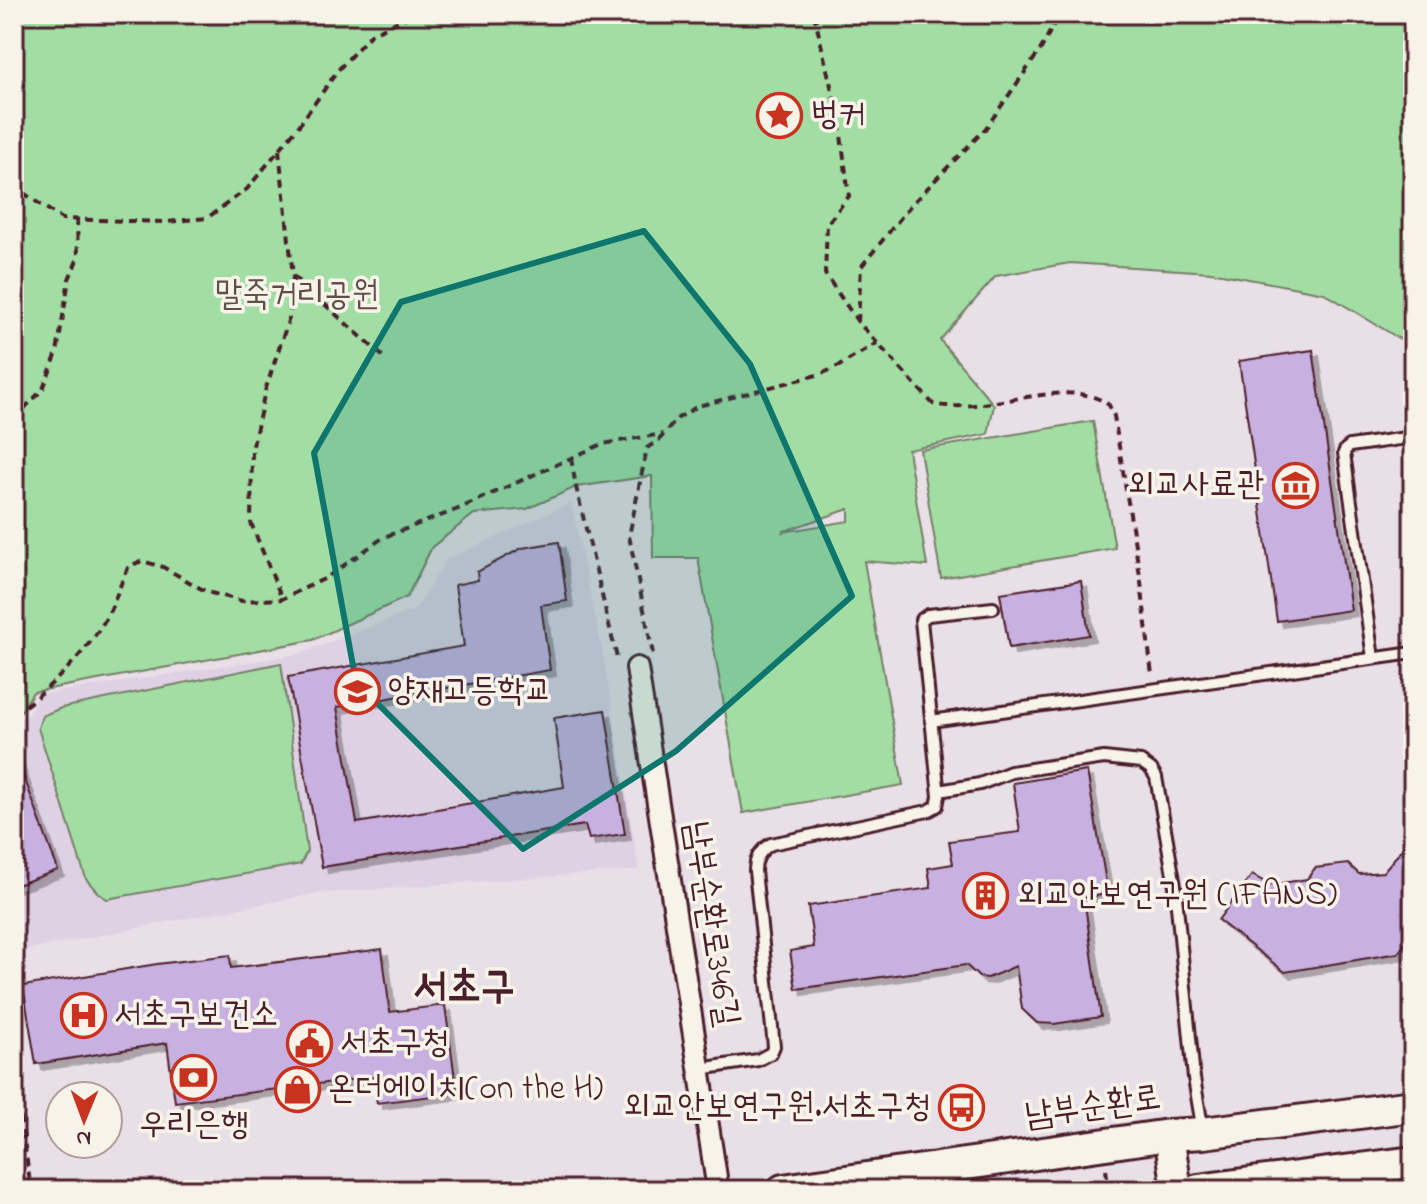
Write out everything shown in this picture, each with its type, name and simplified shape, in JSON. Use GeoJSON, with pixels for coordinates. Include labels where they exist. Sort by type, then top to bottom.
{"type":"FeatureCollection","features":[{"type":"Feature","properties":{"kind":"main road","name":"남부순환로"},"geometry":{"type":"LineString","coordinates":[[783,1190],[1169,1135],[1413,1106]]}},
{"type":"Feature","properties":{"kind":"main road"},"geometry":{"type":"LineString","coordinates":[[1198,1190],[1413,1162]]}},
{"type":"Feature","properties":{"kind":"street","name":"남부순환로346길"},"geometry":{"type":"LineString","coordinates":[[637,668],[718,1190]]}},
{"type":"Feature","properties":{"kind":"street"},"geometry":{"type":"LineString","coordinates":[[1169,1135],[1177,1190]]}},
{"type":"Feature","properties":{"kind":"lane"},"geometry":{"type":"LineString","coordinates":[[1373,658],[1344,453],[1350,446],[1406,438],[1413,440]]}},
{"type":"Feature","properties":{"kind":"lane"},"geometry":{"type":"LineString","coordinates":[[700,1069],[758,1060],[771,1053],[774,1046],[755,871],[755,863],[761,852],[771,844],[931,809],[938,803],[921,620],[928,615],[993,608]]}},
{"type":"Feature","properties":{"kind":"lane"},"geometry":{"type":"LineString","coordinates":[[931,721],[1413,653]]}},
{"type":"Feature","properties":{"kind":"lane"},"geometry":{"type":"LineString","coordinates":[[939,791],[980,784],[1011,772],[1104,758],[1141,762],[1151,769],[1156,777],[1175,886],[1194,1078],[1203,1133]]}},
{"type":"Feature","properties":{"kind":"path"},"geometry":{"type":"LineString","coordinates":[[14,419],[43,389],[57,353],[69,279],[78,258],[76,220],[166,222],[207,218],[247,189],[298,127],[338,70],[371,34],[413,14]]}},
{"type":"Feature","properties":{"kind":"path"},"geometry":{"type":"LineString","coordinates":[[814,14],[839,120],[849,196],[827,224],[825,274],[858,322],[937,405],[955,406],[1065,394],[1092,397],[1109,405],[1114,416],[1141,582],[1154,690]]}},
{"type":"Feature","properties":{"kind":"path"},"geometry":{"type":"LineString","coordinates":[[858,322],[861,267],[910,206],[986,128],[1041,49],[1059,14]]}},
{"type":"Feature","properties":{"kind":"path"},"geometry":{"type":"LineString","coordinates":[[279,150],[293,276],[290,315],[265,391],[252,450],[251,523],[282,599]]}},
{"type":"Feature","properties":{"kind":"path"},"geometry":{"type":"LineString","coordinates":[[14,182],[25,194],[62,219],[166,222]]}},
{"type":"Feature","properties":{"kind":"path"},"geometry":{"type":"LineString","coordinates":[[293,276],[387,360]]}},
{"type":"Feature","properties":{"kind":"path"},"geometry":{"type":"LineString","coordinates":[[571,458],[617,658],[637,668],[653,656],[629,536],[647,448],[659,440],[678,418],[698,406],[821,374],[877,343]]}},
{"type":"Feature","properties":{"kind":"path"},"geometry":{"type":"LineString","coordinates":[[14,714],[50,686],[85,647],[115,602],[129,566],[142,561],[163,567],[207,592],[242,601],[282,599],[326,578],[384,537],[456,510],[602,444],[663,434]]}},
{"type":"Feature","properties":{"kind":"path"},"geometry":{"type":"LineString","coordinates":[[14,1090],[31,1190]]}},
{"type":"Feature","properties":{"kind":"highlighted area"},"geometry":{"type":"Polygon","coordinates":[[[644,231],[750,364],[852,596],[676,751],[523,849],[356,682],[314,453],[401,302],[644,231]]]}},
{"type":"Feature","properties":{"kind":"shaded area"},"geometry":{"type":"Polygon","coordinates":[[[571,503],[602,649],[639,870],[313,894],[14,952],[14,721],[28,716],[38,695],[299,654],[416,609],[446,560],[571,503]]]}},
{"type":"Feature","properties":{"kind":"green space","name":"말죽거리공원"},"geometry":{"type":"Polygon","coordinates":[[[14,14],[1413,14],[1413,347],[1324,293],[1211,272],[1070,263],[996,276],[940,340],[994,405],[988,434],[908,450],[927,566],[864,561],[903,785],[743,813],[698,558],[653,558],[652,476],[576,487],[527,509],[474,514],[432,547],[407,597],[313,640],[33,692],[22,710],[14,713],[14,14]],[[849,509],[783,532],[849,521],[849,509]]]}},
{"type":"Feature","properties":{"kind":"green space"},"geometry":{"type":"Polygon","coordinates":[[[1093,421],[1115,548],[941,578],[920,450],[1093,421]]]}},
{"type":"Feature","properties":{"kind":"green space"},"geometry":{"type":"Polygon","coordinates":[[[281,663],[307,851],[301,864],[107,899],[98,893],[86,879],[38,728],[42,716],[61,708],[281,663]]]}},
{"type":"Feature","properties":{"kind":"building","name":"외교사료관"},"geometry":{"type":"Polygon","coordinates":[[[1313,350],[1351,610],[1277,621],[1239,361],[1313,350]]]}},
{"type":"Feature","properties":{"kind":"building","name":"양재고등학교"},"geometry":{"type":"Polygon","coordinates":[[[559,542],[567,601],[541,605],[550,670],[337,707],[357,823],[564,787],[554,718],[605,710],[625,834],[589,839],[585,825],[322,867],[288,677],[464,646],[455,585],[478,580],[477,572],[522,548],[559,542]]]}},
{"type":"Feature","properties":{"kind":"building"},"geometry":{"type":"Polygon","coordinates":[[[1081,581],[1089,635],[1009,648],[1000,593],[1081,581]]]}},
{"type":"Feature","properties":{"kind":"building"},"geometry":{"type":"Polygon","coordinates":[[[14,755],[58,870],[14,886],[14,755]]]}},
{"type":"Feature","properties":{"kind":"building","name":"외교안보연구원 (IFANS)"},"geometry":{"type":"Polygon","coordinates":[[[1087,771],[1108,894],[1084,898],[1101,1017],[1054,1024],[1037,1023],[1022,1009],[1016,966],[988,978],[979,977],[966,965],[796,989],[790,951],[814,947],[808,906],[931,888],[928,868],[953,864],[949,841],[1020,832],[1013,783],[1087,771]]]}},
{"type":"Feature","properties":{"kind":"building"},"geometry":{"type":"Polygon","coordinates":[[[1413,836],[1413,933],[1398,953],[1285,972],[1218,920],[1252,875],[1270,885],[1307,879],[1315,868],[1348,864],[1359,874],[1383,872],[1413,836]]]}},
{"type":"Feature","properties":{"kind":"building","name":"서초구청"},"geometry":{"type":"Polygon","coordinates":[[[382,949],[390,1012],[445,1005],[457,1093],[377,1103],[373,1077],[175,1102],[167,1043],[36,1064],[23,986],[230,955],[231,968],[382,949]]]}},
{"type":"Feature","properties":{"kind":"place","name":"벙커"},"geometry":{"type":"Point","coordinates":[780,116]}},
{"type":"Feature","properties":{"kind":"place","name":"외교사료관"},"geometry":{"type":"Point","coordinates":[1295,486]}},
{"type":"Feature","properties":{"kind":"place","name":"양재고등학교"},"geometry":{"type":"Point","coordinates":[357,692]}},
{"type":"Feature","properties":{"kind":"place","name":"외교안보연구원 (IFANS)"},"geometry":{"type":"Point","coordinates":[986,896]}},
{"type":"Feature","properties":{"kind":"place","name":"서초구보건소"},"geometry":{"type":"Point","coordinates":[83,1016]}},
{"type":"Feature","properties":{"kind":"place","name":"서초구청"},"geometry":{"type":"Point","coordinates":[309,1044]}},
{"type":"Feature","properties":{"kind":"place","name":"우리은행"},"geometry":{"type":"Point","coordinates":[194,1078]}},
{"type":"Feature","properties":{"kind":"place","name":"온더에이치(on the H)"},"geometry":{"type":"Point","coordinates":[297,1090]}},
{"type":"Feature","properties":{"kind":"place","name":"외교안보연구원.서초구청"},"geometry":{"type":"Point","coordinates":[962,1108]}},
{"type":"Feature","properties":{"kind":"district","name":"서초구"},"geometry":{"type":"Point","coordinates":[464,988]}}]}
